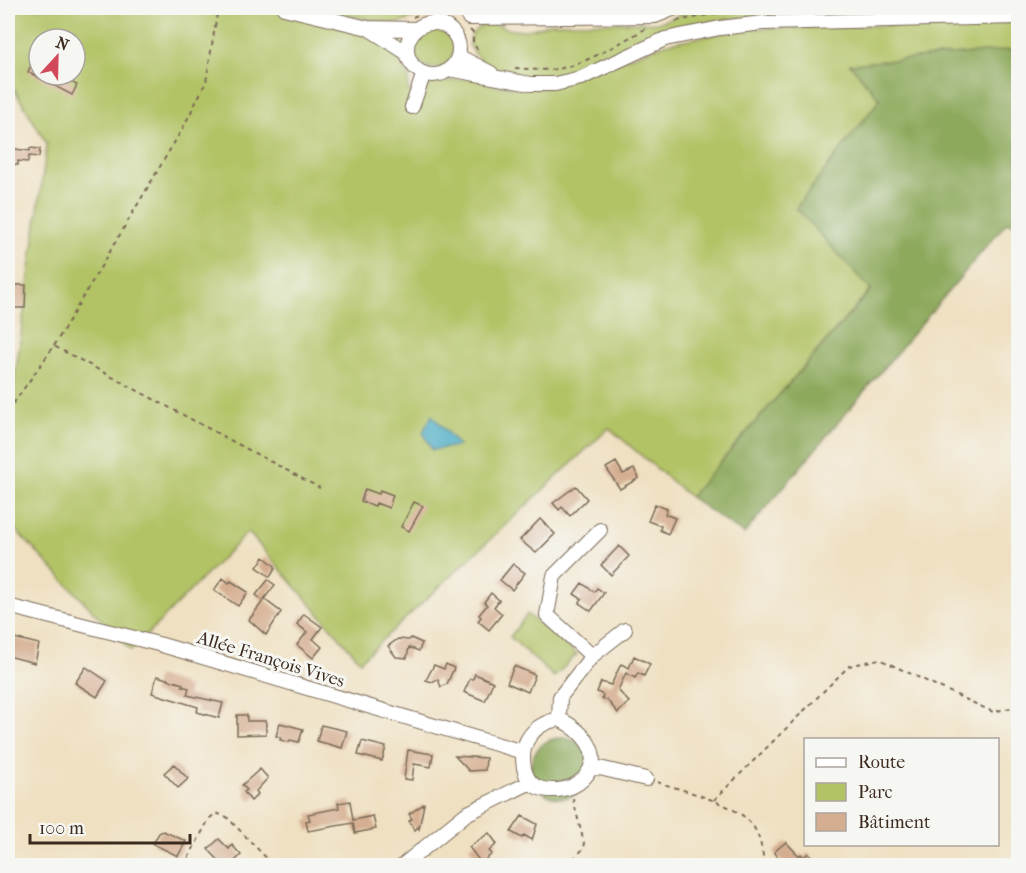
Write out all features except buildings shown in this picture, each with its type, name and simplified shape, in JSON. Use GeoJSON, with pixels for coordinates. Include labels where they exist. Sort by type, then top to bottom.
{"type":"FeatureCollection","features":[{"type":"Feature","properties":{"kind":"street"},"geometry":{"type":"LineString","coordinates":[[284,8],[368,28],[407,53],[416,68],[424,73],[433,75],[449,69],[531,84],[555,84],[581,78],[665,39],[720,28],[763,23],[1018,17]]}},
{"type":"Feature","properties":{"kind":"street"},"geometry":{"type":"LineString","coordinates":[[368,28],[414,23],[423,25],[464,17],[655,16],[675,8]]}},
{"type":"Feature","properties":{"kind":"street"},"geometry":{"type":"LineString","coordinates":[[449,69],[458,56],[464,17]]}},
{"type":"Feature","properties":{"kind":"street"},"geometry":{"type":"LineString","coordinates":[[407,53],[407,44],[414,23]]}},
{"type":"Feature","properties":{"kind":"street"},"geometry":{"type":"LineString","coordinates":[[458,56],[506,81]]}},
{"type":"Feature","properties":{"kind":"street"},"geometry":{"type":"LineString","coordinates":[[412,107],[424,73]]}},
{"type":"Feature","properties":{"kind":"street"},"geometry":{"type":"LineString","coordinates":[[592,656],[547,615],[554,576],[600,530]]}},
{"type":"Feature","properties":{"kind":"street","name":"Allée François Vives"},"geometry":{"type":"LineString","coordinates":[[8,606],[162,645],[523,752]]}},
{"type":"Feature","properties":{"kind":"street"},"geometry":{"type":"LineString","coordinates":[[559,719],[560,697],[592,656],[625,630]]}},
{"type":"Feature","properties":{"kind":"street"},"geometry":{"type":"LineString","coordinates":[[559,719],[573,725],[582,734],[592,752],[591,766],[579,783],[570,787],[549,790],[538,788],[529,783],[526,776],[523,752],[526,739],[547,721],[559,719]]}},
{"type":"Feature","properties":{"kind":"street"},"geometry":{"type":"LineString","coordinates":[[591,766],[646,779]]}},
{"type":"Feature","properties":{"kind":"street"},"geometry":{"type":"LineString","coordinates":[[402,866],[466,814],[529,783]]}},
{"type":"Feature","properties":{"kind":"path"},"geometry":{"type":"LineString","coordinates":[[8,411],[54,346],[184,126],[206,82],[218,8]]}},
{"type":"Feature","properties":{"kind":"path"},"geometry":{"type":"LineString","coordinates":[[669,23],[725,12],[775,8]]}},
{"type":"Feature","properties":{"kind":"path"},"geometry":{"type":"LineString","coordinates":[[414,23],[432,10],[442,9],[464,17],[473,33],[473,43],[481,54]]}},
{"type":"Feature","properties":{"kind":"path"},"geometry":{"type":"LineString","coordinates":[[513,68],[558,69],[587,59],[648,28]]}},
{"type":"Feature","properties":{"kind":"path"},"geometry":{"type":"LineString","coordinates":[[54,346],[320,488]]}},
{"type":"Feature","properties":{"kind":"path"},"geometry":{"type":"LineString","coordinates":[[714,800],[849,666],[879,659],[993,712],[1018,706]]}},
{"type":"Feature","properties":{"kind":"path"},"geometry":{"type":"LineString","coordinates":[[646,779],[714,800],[744,816],[753,824],[759,838],[765,866]]}},
{"type":"Feature","properties":{"kind":"path"},"geometry":{"type":"LineString","coordinates":[[567,866],[585,847],[570,787]]}},
{"type":"Feature","properties":{"kind":"path"},"geometry":{"type":"LineString","coordinates":[[184,866],[208,819],[216,813],[227,817],[274,866]]}},
{"type":"Feature","properties":{"kind":"green space"},"geometry":{"type":"Polygon","coordinates":[[[8,8],[270,8],[368,34],[396,52],[409,78],[408,90],[420,95],[430,84],[468,78],[500,86],[545,88],[668,43],[747,29],[1018,22],[1018,49],[850,64],[880,99],[796,208],[871,289],[690,497],[609,428],[360,661],[248,532],[131,651],[8,522],[8,428],[47,144],[8,79],[8,8]]]}},
{"type":"Feature","properties":{"kind":"green space"},"geometry":{"type":"Polygon","coordinates":[[[318,8],[455,8],[448,14],[426,14],[394,24],[333,13],[318,8]]]}},
{"type":"Feature","properties":{"kind":"green space"},"geometry":{"type":"Polygon","coordinates":[[[690,8],[1018,8],[1018,11],[759,16],[723,20],[664,33],[579,70],[553,77],[538,78],[498,71],[481,60],[469,44],[475,30],[488,23],[518,30],[549,23],[660,22],[690,8]]]}},
{"type":"Feature","properties":{"kind":"green space"},"geometry":{"type":"Polygon","coordinates":[[[434,28],[442,29],[448,34],[453,40],[453,56],[448,62],[442,67],[434,68],[426,67],[420,62],[415,56],[414,48],[415,40],[420,34],[426,29],[434,28]]]}},
{"type":"Feature","properties":{"kind":"green space"},"geometry":{"type":"Polygon","coordinates":[[[1018,49],[1018,226],[1007,222],[744,534],[690,497],[871,290],[796,208],[880,99],[850,64],[1018,49]]]}},
{"type":"Feature","properties":{"kind":"green space"},"geometry":{"type":"Polygon","coordinates":[[[527,614],[577,654],[554,677],[510,637],[527,614]]]}},
{"type":"Feature","properties":{"kind":"green space"},"geometry":{"type":"Polygon","coordinates":[[[555,738],[567,738],[583,746],[589,756],[591,768],[589,780],[583,790],[567,798],[555,798],[539,790],[531,774],[531,762],[539,746],[555,738]]]}},
{"type":"Feature","properties":{"kind":"water"},"geometry":{"type":"Polygon","coordinates":[[[432,415],[459,446],[432,450],[423,432],[432,415]]]}}]}
